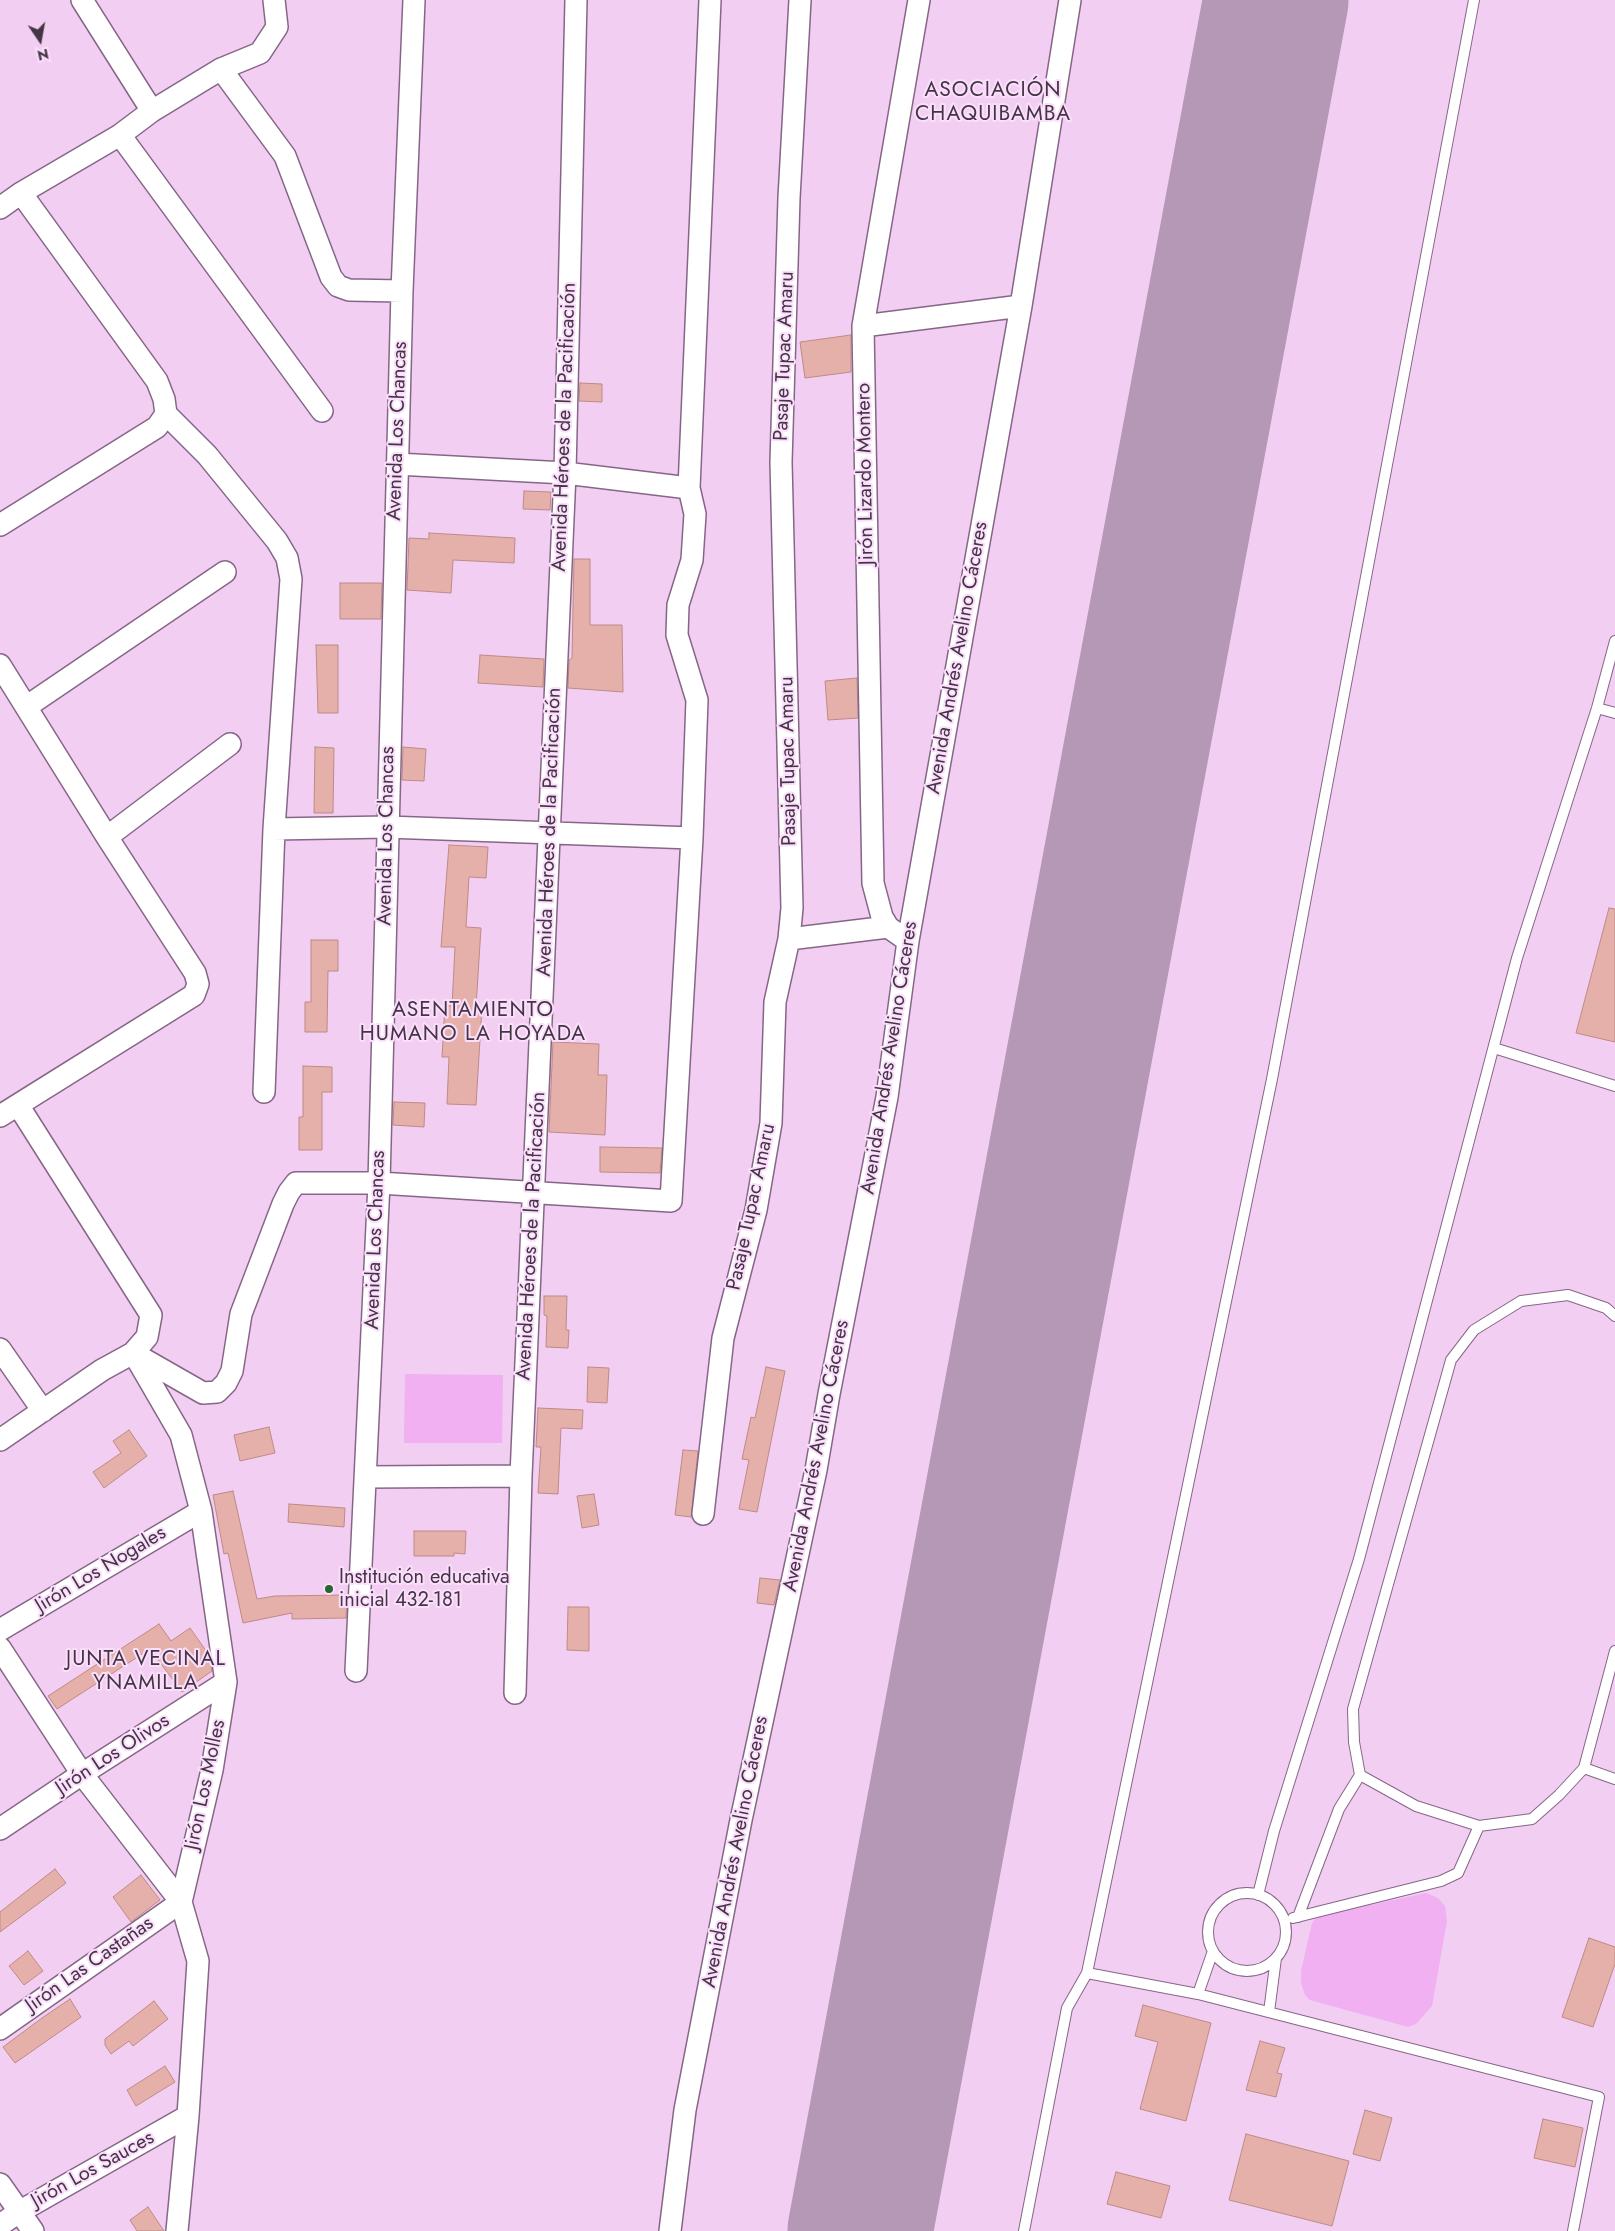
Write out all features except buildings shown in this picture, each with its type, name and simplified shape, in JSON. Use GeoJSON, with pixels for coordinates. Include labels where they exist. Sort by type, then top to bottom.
{"type":"FeatureCollection","features":[{"type":"Feature","properties":{"kind":"street"},"geometry":{"type":"LineString","coordinates":[[82,0],[152,111]]}},
{"type":"Feature","properties":{"kind":"street"},"geometry":{"type":"LineString","coordinates":[[0,208],[21,193],[120,135],[152,111],[221,69],[260,53],[277,27],[274,0]]}},
{"type":"Feature","properties":{"kind":"street","name":"Avenida Los Chancas"},"geometry":{"type":"LineString","coordinates":[[356,1671],[378,1184],[402,291],[414,0]]}},
{"type":"Feature","properties":{"kind":"street","name":"Avenida Héroes de la Pacificación"},"geometry":{"type":"LineString","coordinates":[[515,1693],[521,1476],[565,473],[576,0]]}},
{"type":"Feature","properties":{"kind":"street"},"geometry":{"type":"LineString","coordinates":[[133,1353],[203,1393],[217,1392],[226,1383],[232,1371],[241,1314],[289,1192],[296,1184],[378,1184],[671,1200],[692,838],[697,700],[677,635],[678,606],[692,560],[696,514],[689,488],[710,0]]}},
{"type":"Feature","properties":{"kind":"street","name":"Pasaje Tupac Amaru"},"geometry":{"type":"LineString","coordinates":[[703,1514],[723,1338],[756,1210],[772,1123],[775,1002],[789,939],[792,898],[781,462],[789,198],[800,0]]}},
{"type":"Feature","properties":{"kind":"street","name":"Jirón Lizardo Montero"},"geometry":{"type":"LineString","coordinates":[[888,927],[882,916],[873,883],[864,326],[920,0]]}},
{"type":"Feature","properties":{"kind":"street","name":"Avenida Andrés Avelino Cáceres"},"geometry":{"type":"LineString","coordinates":[[670,2231],[685,2110],[740,1820],[816,1470],[829,1394],[877,1154],[887,1097],[908,941],[1021,306],[1070,0]]}},
{"type":"Feature","properties":{"kind":"street"},"geometry":{"type":"LineString","coordinates":[[221,69],[286,156],[331,277],[338,286],[348,290],[402,291]]}},
{"type":"Feature","properties":{"kind":"street"},"geometry":{"type":"LineString","coordinates":[[120,135],[322,411]]}},
{"type":"Feature","properties":{"kind":"street"},"geometry":{"type":"LineString","coordinates":[[21,193],[157,381],[164,399],[166,414],[207,455],[277,541],[287,558],[291,580],[274,829],[264,1092]]}},
{"type":"Feature","properties":{"kind":"street"},"geometry":{"type":"LineString","coordinates":[[864,326],[1021,306]]}},
{"type":"Feature","properties":{"kind":"street"},"geometry":{"type":"LineString","coordinates":[[0,524],[156,427],[166,414]]}},
{"type":"Feature","properties":{"kind":"street"},"geometry":{"type":"LineString","coordinates":[[397,464],[565,473],[689,488]]}},
{"type":"Feature","properties":{"kind":"street"},"geometry":{"type":"LineString","coordinates":[[26,707],[225,572]]}},
{"type":"Feature","properties":{"kind":"street"},"geometry":{"type":"LineString","coordinates":[[0,665],[107,837],[195,973],[198,984],[194,995],[9,1111],[151,1315],[147,1337],[133,1353],[102,1370],[0,1440]]}},
{"type":"Feature","properties":{"kind":"street"},"geometry":{"type":"LineString","coordinates":[[107,837],[230,744]]}},
{"type":"Feature","properties":{"kind":"street"},"geometry":{"type":"LineString","coordinates":[[274,829],[387,827],[692,838]]}},
{"type":"Feature","properties":{"kind":"street"},"geometry":{"type":"LineString","coordinates":[[789,939],[888,927],[908,941]]}},
{"type":"Feature","properties":{"kind":"street"},"geometry":{"type":"LineString","coordinates":[[0,1349],[42,1411]]}},
{"type":"Feature","properties":{"kind":"street","name":"Jirón Los Molles"},"geometry":{"type":"LineString","coordinates":[[133,1353],[181,1435],[201,1511],[226,1682],[212,1770],[181,1902],[198,1961],[188,2116],[177,2231]]}},
{"type":"Feature","properties":{"kind":"street"},"geometry":{"type":"LineString","coordinates":[[366,1477],[521,1476]]}},
{"type":"Feature","properties":{"kind":"street","name":"Jirón Los Nogales"},"geometry":{"type":"LineString","coordinates":[[0,1630],[201,1511]]}},
{"type":"Feature","properties":{"kind":"street"},"geometry":{"type":"LineString","coordinates":[[0,1648],[82,1774],[181,1902]]}},
{"type":"Feature","properties":{"kind":"street","name":"Jirón Los Olivos"},"geometry":{"type":"LineString","coordinates":[[0,1829],[226,1682]]}},
{"type":"Feature","properties":{"kind":"street","name":"Jirón Las Castañas"},"geometry":{"type":"LineString","coordinates":[[0,2029],[181,1902]]}},
{"type":"Feature","properties":{"kind":"street","name":"Jirón Los Sauces"},"geometry":{"type":"LineString","coordinates":[[0,2225],[19,2212],[188,2116]]}},
{"type":"Feature","properties":{"kind":"street"},"geometry":{"type":"LineString","coordinates":[[0,2184],[33,2231]]}},
{"type":"Feature","properties":{"kind":"lane"},"geometry":{"type":"LineString","coordinates":[[1024,2231],[1068,2008],[1087,1973],[1272,1079],[1474,0]]}},
{"type":"Feature","properties":{"kind":"lane"},"geometry":{"type":"LineString","coordinates":[[1258,1895],[1274,1831],[1359,1559],[1517,958],[1597,708],[1615,642]]}},
{"type":"Feature","properties":{"kind":"lane"},"geometry":{"type":"LineString","coordinates":[[1597,708],[1615,713]]}},
{"type":"Feature","properties":{"kind":"lane"},"geometry":{"type":"LineString","coordinates":[[1494,1048],[1615,1086]]}},
{"type":"Feature","properties":{"kind":"lane"},"geometry":{"type":"LineString","coordinates":[[1298,1917],[1339,1809],[1360,1775],[1354,1742],[1353,1709],[1451,1360],[1474,1330],[1521,1301],[1568,1295],[1606,1308],[1615,1316]]}},
{"type":"Feature","properties":{"kind":"lane"},"geometry":{"type":"LineString","coordinates":[[1360,1775],[1416,1806],[1479,1826],[1532,1819],[1559,1795],[1584,1768],[1615,1651]]}},
{"type":"Feature","properties":{"kind":"lane"},"geometry":{"type":"LineString","coordinates":[[1584,1768],[1615,1779]]}},
{"type":"Feature","properties":{"kind":"lane"},"geometry":{"type":"LineString","coordinates":[[1285,1921],[1441,1881],[1450,1877],[1458,1873],[1479,1826]]}},
{"type":"Feature","properties":{"kind":"lane"},"geometry":{"type":"LineString","coordinates":[[1245,1893],[1258,1895],[1275,1905],[1285,1921],[1286,1941],[1276,1958],[1266,1966],[1255,1971],[1230,1968],[1220,1961],[1213,1951],[1208,1932],[1213,1913],[1221,1903],[1232,1896],[1245,1893]]}},
{"type":"Feature","properties":{"kind":"lane"},"geometry":{"type":"LineString","coordinates":[[1198,1994],[1213,1951]]}},
{"type":"Feature","properties":{"kind":"lane"},"geometry":{"type":"LineString","coordinates":[[1269,2012],[1276,1958]]}},
{"type":"Feature","properties":{"kind":"lane"},"geometry":{"type":"LineString","coordinates":[[1087,1973],[1198,1994],[1599,2097],[1573,2231]]}},
{"type":"Feature","properties":{"kind":"shaded area"},"geometry":{"type":"Polygon","coordinates":[[[405,1374],[503,1375],[502,1443],[404,1443],[405,1374]]]}},
{"type":"Feature","properties":{"kind":"shaded area"},"geometry":{"type":"Polygon","coordinates":[[[1426,1893],[1438,1898],[1445,1906],[1447,1921],[1432,2006],[1416,2024],[1408,2027],[1310,2000],[1305,1995],[1301,1983],[1301,1971],[1312,1923],[1315,1919],[1323,1915],[1426,1893]]]}},
{"type":"Feature","properties":{"kind":"runway"},"geometry":{"type":"LineString","coordinates":[[860,2231],[1276,0]]}},
{"type":"Feature","properties":{"kind":"place","name":"Institución educativa inicial 432-181"},"geometry":{"type":"Point","coordinates":[329,1589]}},
{"type":"Feature","properties":{"kind":"district","name":"ASOCIACIÓN CHAQUIBAMBA"},"geometry":{"type":"Point","coordinates":[993,103]}},
{"type":"Feature","properties":{"kind":"district","name":"ASENTAMIENTO HUMANO LA HOYADA"},"geometry":{"type":"Point","coordinates":[473,1023]}},
{"type":"Feature","properties":{"kind":"district","name":"JUNTA VECINAL YNAMILLA"},"geometry":{"type":"Point","coordinates":[146,1672]}}]}
